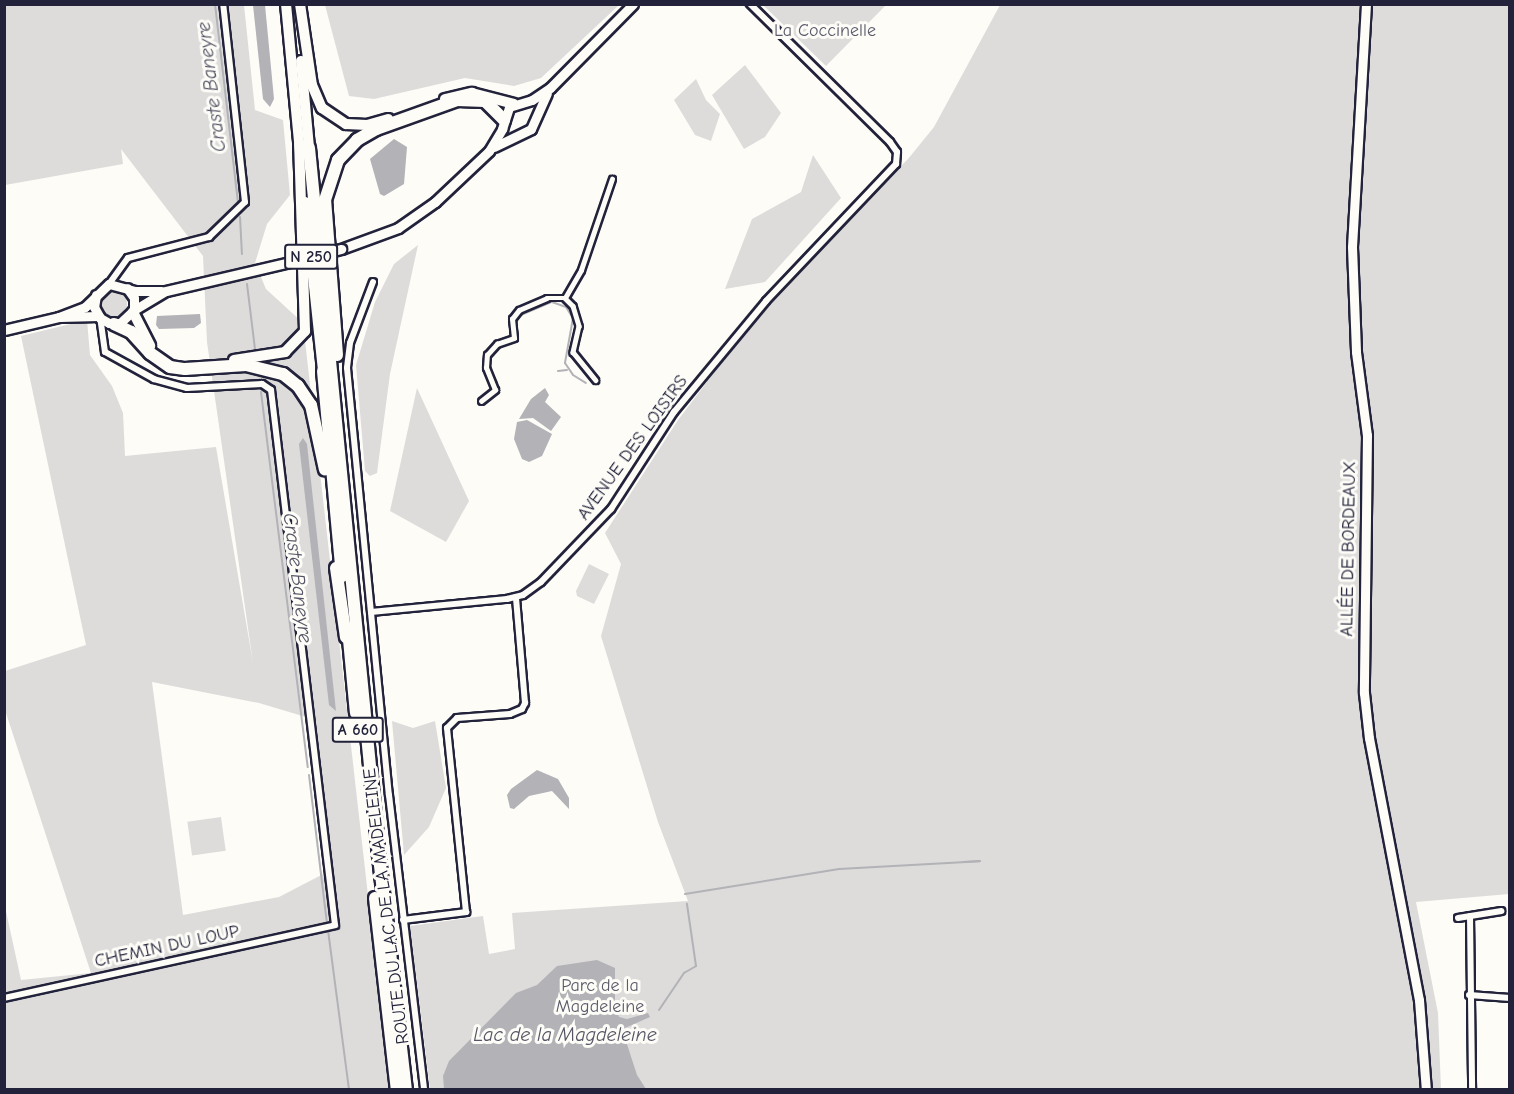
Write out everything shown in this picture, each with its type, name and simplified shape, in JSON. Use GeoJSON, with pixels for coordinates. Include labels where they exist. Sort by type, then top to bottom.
{"type":"FeatureCollection","features":[{"type":"Feature","properties":{"kind":"highway","name":"N 250"},"geometry":{"type":"LineString","coordinates":[[286,4],[304,146],[323,371]]}},
{"type":"Feature","properties":{"kind":"highway","name":"N 250"},"geometry":{"type":"LineString","coordinates":[[298,4],[304,146]]}},
{"type":"Feature","properties":{"kind":"highway"},"geometry":{"type":"LineString","coordinates":[[298,4],[314,95],[327,114],[340,122],[374,123],[463,93],[518,104]]}},
{"type":"Feature","properties":{"kind":"highway"},"geometry":{"type":"LineString","coordinates":[[345,515],[344,442],[325,213],[331,173],[346,150],[368,133],[457,100],[485,101],[504,120]]}},
{"type":"Feature","properties":{"kind":"highway"},"geometry":{"type":"LineString","coordinates":[[133,311],[147,343],[174,363],[266,357],[285,352],[297,343],[308,318],[300,240],[304,146]]}},
{"type":"Feature","properties":{"kind":"highway","name":"A 660"},"geometry":{"type":"LineString","coordinates":[[304,146],[406,1089]]}},
{"type":"Feature","properties":{"kind":"highway"},"geometry":{"type":"LineString","coordinates":[[113,324],[131,332],[150,353],[170,367],[265,367],[283,374],[305,394],[318,428],[353,681]]}},
{"type":"Feature","properties":{"kind":"highway","name":"A 660"},"geometry":{"type":"LineString","coordinates":[[323,371],[353,681],[397,1089]]}},
{"type":"Feature","properties":{"kind":"main road"},"geometry":{"type":"LineString","coordinates":[[4,330],[59,317],[86,307],[109,284],[166,291],[291,262],[379,236],[415,217],[489,151],[531,129],[535,115],[550,88],[633,4]]}},
{"type":"Feature","properties":{"kind":"main road","name":"ALLÉE DE BORDEAUX"},"geometry":{"type":"LineString","coordinates":[[1366,4],[1352,247],[1354,321],[1367,435],[1364,693],[1369,738],[1419,1000],[1426,1089]]}},
{"type":"Feature","properties":{"kind":"main road"},"geometry":{"type":"LineString","coordinates":[[489,151],[506,111],[550,88]]}},
{"type":"Feature","properties":{"kind":"main road"},"geometry":{"type":"LineString","coordinates":[[518,104],[535,115]]}},
{"type":"Feature","properties":{"kind":"main road"},"geometry":{"type":"LineString","coordinates":[[504,120],[509,130],[518,134]]}},
{"type":"Feature","properties":{"kind":"main road"},"geometry":{"type":"LineString","coordinates":[[127,288],[134,298],[133,311]]}},
{"type":"Feature","properties":{"kind":"main road"},"geometry":{"type":"LineString","coordinates":[[59,317],[99,317],[113,324],[126,320],[133,311],[166,291]]}},
{"type":"Feature","properties":{"kind":"main road"},"geometry":{"type":"LineString","coordinates":[[96,295],[94,307],[99,317]]}},
{"type":"Feature","properties":{"kind":"street"},"geometry":{"type":"LineString","coordinates":[[109,284],[122,270],[130,256],[213,234],[245,202],[224,4]]}},
{"type":"Feature","properties":{"kind":"street","name":"AVENUE DES LOISIRS"},"geometry":{"type":"LineString","coordinates":[[516,597],[542,582],[591,533],[627,488],[674,412],[803,260],[896,164],[897,152],[891,142],[750,4]]}},
{"type":"Feature","properties":{"kind":"street"},"geometry":{"type":"LineString","coordinates":[[565,298],[581,270],[612,179]]}},
{"type":"Feature","properties":{"kind":"street"},"geometry":{"type":"LineString","coordinates":[[122,270],[127,288]]}},
{"type":"Feature","properties":{"kind":"street","name":"ROUTE DU LAC DE LA MADELEINE"},"geometry":{"type":"LineString","coordinates":[[373,282],[350,343],[347,368],[403,920],[424,1089]]}},
{"type":"Feature","properties":{"kind":"street"},"geometry":{"type":"LineString","coordinates":[[481,401],[495,390],[486,368],[487,355],[497,344],[514,338],[512,319],[519,310],[547,297],[565,298]]}},
{"type":"Feature","properties":{"kind":"street"},"geometry":{"type":"LineString","coordinates":[[565,298],[578,319],[573,352],[596,381]]}},
{"type":"Feature","properties":{"kind":"street"},"geometry":{"type":"LineString","coordinates":[[99,317],[102,332],[113,324]]}},
{"type":"Feature","properties":{"kind":"street","name":"CHEMIN DU LOUP"},"geometry":{"type":"LineString","coordinates":[[4,998],[335,925],[271,390],[262,384],[187,388],[163,383],[105,352],[102,332]]}},
{"type":"Feature","properties":{"kind":"street"},"geometry":{"type":"LineString","coordinates":[[371,612],[516,597],[525,694],[522,709],[510,714],[457,718],[447,728],[466,912],[403,920]]}},
{"type":"Feature","properties":{"kind":"street"},"geometry":{"type":"LineString","coordinates":[[1458,918],[1501,911]]}},
{"type":"Feature","properties":{"kind":"street"},"geometry":{"type":"LineString","coordinates":[[1470,916],[1469,995],[1472,1089]]}},
{"type":"Feature","properties":{"kind":"street"},"geometry":{"type":"LineString","coordinates":[[1469,995],[1509,998]]}},
{"type":"Feature","properties":{"kind":"green space"},"geometry":{"type":"Polygon","coordinates":[[[325,4],[619,5],[541,78],[514,86],[465,78],[374,99],[349,96],[325,4]]]}},
{"type":"Feature","properties":{"kind":"green space"},"geometry":{"type":"Polygon","coordinates":[[[5,5],[244,5],[255,110],[283,120],[290,195],[267,224],[255,263],[266,289],[303,323],[390,1089],[5,1089],[4,902],[21,980],[91,973],[5,710],[5,671],[86,645],[21,336],[87,320],[90,355],[112,386],[123,413],[125,456],[216,447],[253,663],[207,342],[203,256],[121,149],[123,164],[5,185],[5,5]],[[152,682],[183,915],[279,897],[331,870],[316,720],[259,703],[152,682]]]}},
{"type":"Feature","properties":{"kind":"green space","name":"La Coccinelle"},"geometry":{"type":"Polygon","coordinates":[[[763,5],[886,5],[826,66],[763,5]]]}},
{"type":"Feature","properties":{"kind":"green space","name":"Parc de la Magdeleine"},"geometry":{"type":"Polygon","coordinates":[[[1000,5],[1509,5],[1509,894],[1416,902],[1438,1013],[1441,1089],[430,1089],[410,926],[483,916],[489,954],[515,949],[512,913],[688,901],[658,822],[601,636],[621,564],[605,533],[678,420],[777,290],[908,159],[934,127],[1000,5]]]}},
{"type":"Feature","properties":{"kind":"green space"},"geometry":{"type":"Polygon","coordinates":[[[745,65],[781,113],[765,137],[744,149],[712,95],[745,65]]]}},
{"type":"Feature","properties":{"kind":"green space"},"geometry":{"type":"Polygon","coordinates":[[[696,79],[706,100],[720,114],[711,141],[695,135],[674,100],[696,79]]]}},
{"type":"Feature","properties":{"kind":"green space"},"geometry":{"type":"Polygon","coordinates":[[[813,155],[841,198],[765,282],[725,289],[752,219],[801,192],[813,155]]]}},
{"type":"Feature","properties":{"kind":"green space"},"geometry":{"type":"Polygon","coordinates":[[[418,245],[390,374],[377,473],[370,476],[365,471],[356,365],[375,302],[394,264],[418,245]]]}},
{"type":"Feature","properties":{"kind":"green space"},"geometry":{"type":"Polygon","coordinates":[[[114,291],[123,295],[127,304],[123,313],[114,317],[105,313],[101,304],[105,295],[114,291]]]}},
{"type":"Feature","properties":{"kind":"green space"},"geometry":{"type":"Polygon","coordinates":[[[417,388],[469,501],[446,542],[390,511],[417,388]]]}},
{"type":"Feature","properties":{"kind":"green space"},"geometry":{"type":"Polygon","coordinates":[[[589,564],[609,574],[594,604],[577,596],[576,591],[589,564]]]}},
{"type":"Feature","properties":{"kind":"green space"},"geometry":{"type":"Polygon","coordinates":[[[392,721],[413,728],[435,721],[446,788],[429,827],[404,855],[392,721]]]}},
{"type":"Feature","properties":{"kind":"green space"},"geometry":{"type":"Polygon","coordinates":[[[221,817],[226,851],[192,855],[187,822],[221,817]]]}},
{"type":"Feature","properties":{"kind":"water"},"geometry":{"type":"Polygon","coordinates":[[[253,5],[265,5],[274,99],[270,107],[263,99],[253,5]]]}},
{"type":"Feature","properties":{"kind":"water"},"geometry":{"type":"Polygon","coordinates":[[[394,139],[407,147],[404,184],[384,196],[380,194],[370,159],[394,139]]]}},
{"type":"Feature","properties":{"kind":"water"},"geometry":{"type":"Polygon","coordinates":[[[200,314],[201,323],[194,328],[159,329],[156,325],[157,316],[200,314]]]}},
{"type":"Feature","properties":{"kind":"water"},"geometry":{"type":"Polygon","coordinates":[[[545,388],[549,395],[545,402],[561,417],[551,431],[533,418],[519,419],[531,399],[545,388]]]}},
{"type":"Feature","properties":{"kind":"water"},"geometry":{"type":"Polygon","coordinates":[[[527,420],[552,434],[542,456],[529,462],[522,459],[514,439],[517,422],[527,420]]]}},
{"type":"Feature","properties":{"kind":"water"},"geometry":{"type":"Polygon","coordinates":[[[303,438],[307,444],[336,711],[329,705],[299,444],[303,438]]]}},
{"type":"Feature","properties":{"kind":"water"},"geometry":{"type":"Polygon","coordinates":[[[537,770],[558,779],[569,798],[569,809],[552,791],[529,796],[514,809],[510,808],[507,795],[511,789],[537,770]]]}},
{"type":"Feature","properties":{"kind":"water","name":"Lac de la Magdeleine"},"geometry":{"type":"Polygon","coordinates":[[[597,960],[615,968],[615,1005],[619,1017],[627,1019],[648,1013],[650,1017],[625,1028],[624,1035],[637,1075],[646,1089],[444,1089],[443,1076],[449,1061],[516,993],[537,985],[557,966],[597,960]]]}},
{"type":"Feature","properties":{"kind":"waterway","name":"Craste Baneyre"},"geometry":{"type":"LineString","coordinates":[[215,4],[238,203]]}},
{"type":"Feature","properties":{"kind":"waterway","name":"Craste Baneyre"},"geometry":{"type":"LineString","coordinates":[[240,217],[242,254]]}},
{"type":"Feature","properties":{"kind":"waterway","name":"Craste Baneyre"},"geometry":{"type":"LineString","coordinates":[[247,284],[255,349]]}},
{"type":"Feature","properties":{"kind":"waterway"},"geometry":{"type":"LineString","coordinates":[[497,382],[489,368],[490,358],[500,347],[515,341],[516,317],[552,302],[566,307],[573,318],[565,363],[573,375],[586,383]]}},
{"type":"Feature","properties":{"kind":"waterway"},"geometry":{"type":"LineString","coordinates":[[558,371],[567,370]]}},
{"type":"Feature","properties":{"kind":"waterway","name":"Craste Baneyre"},"geometry":{"type":"LineString","coordinates":[[261,392],[308,767]]}},
{"type":"Feature","properties":{"kind":"waterway","name":"Craste Baneyre"},"geometry":{"type":"LineString","coordinates":[[309,775],[327,924]]}},
{"type":"Feature","properties":{"kind":"waterway"},"geometry":{"type":"LineString","coordinates":[[685,894],[839,869],[980,861],[963,862]]}},
{"type":"Feature","properties":{"kind":"waterway"},"geometry":{"type":"LineString","coordinates":[[659,1010],[684,973],[696,966],[687,904]]}},
{"type":"Feature","properties":{"kind":"waterway","name":"Craste Baneyre"},"geometry":{"type":"LineString","coordinates":[[328,930],[349,1090]]}}]}
